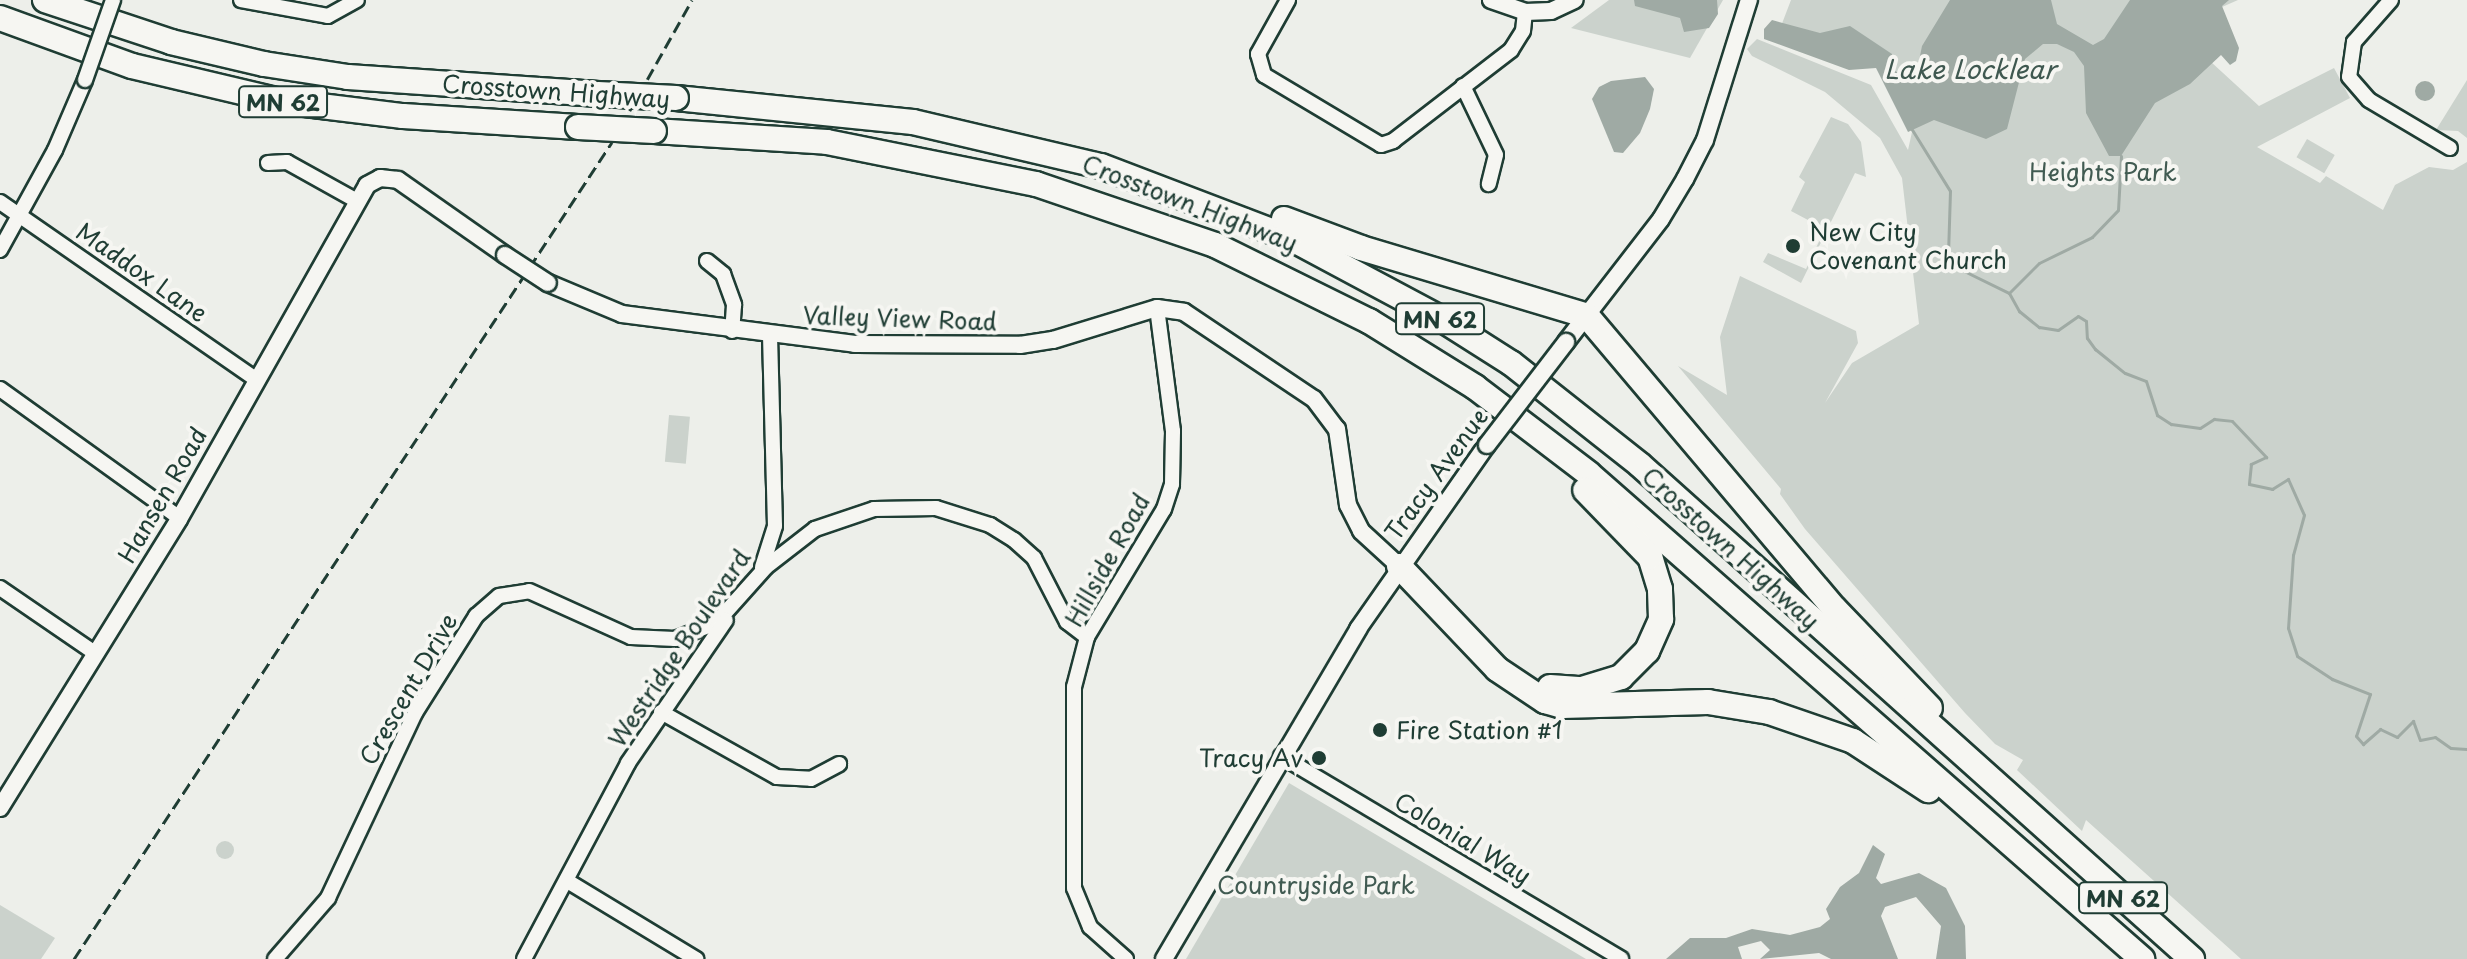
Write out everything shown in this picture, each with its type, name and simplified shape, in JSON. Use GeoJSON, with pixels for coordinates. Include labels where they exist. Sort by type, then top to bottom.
{"type":"FeatureCollection","features":[{"type":"Feature","properties":{"kind":"highway","name":"Crosstown Highway"},"geometry":{"type":"LineString","coordinates":[[45,0],[158,39],[264,64],[348,77],[676,98],[913,122],[1101,166],[1290,238],[1511,363],[1640,465],[2192,959]]}},
{"type":"Feature","properties":{"kind":"highway","name":"Crosstown Highway"},"geometry":{"type":"LineString","coordinates":[[0,18],[132,66],[238,93],[356,111],[827,142],[993,173],[1063,192],[1262,266],[1418,350],[1589,474],[2142,959]]}},
{"type":"Feature","properties":{"kind":"highway"},"geometry":{"type":"LineString","coordinates":[[1101,166],[1587,316],[1835,609],[2053,837]]}},
{"type":"Feature","properties":{"kind":"highway"},"geometry":{"type":"LineString","coordinates":[[1399,566],[1428,584],[1528,678],[1552,688],[1598,686],[1621,677],[1647,651],[1661,619],[1657,574],[1641,545],[1564,468],[1418,350]]}},
{"type":"Feature","properties":{"kind":"highway"},"geometry":{"type":"LineString","coordinates":[[1399,566],[1497,669],[1545,701],[1562,706],[1721,703],[1824,729],[1883,756],[2101,924]]}},
{"type":"Feature","properties":{"kind":"street"},"geometry":{"type":"LineString","coordinates":[[0,250],[85,80],[113,0]]}},
{"type":"Feature","properties":{"kind":"street"},"geometry":{"type":"LineString","coordinates":[[241,0],[314,14],[338,14],[357,0]]}},
{"type":"Feature","properties":{"kind":"street"},"geometry":{"type":"LineString","coordinates":[[1288,0],[1258,54],[1264,75],[1381,145],[1393,141],[1518,43],[1525,12]]}},
{"type":"Feature","properties":{"kind":"street"},"geometry":{"type":"LineString","coordinates":[[1491,0],[1525,12],[1551,11],[1575,0]]}},
{"type":"Feature","properties":{"kind":"street","name":"Tracy Avenue"},"geometry":{"type":"LineString","coordinates":[[1740,20],[1741,0]]}},
{"type":"Feature","properties":{"kind":"street","name":"Tracy Avenue"},"geometry":{"type":"LineString","coordinates":[[1164,959],[1281,756],[1399,566],[1587,316],[1685,179],[1710,125],[1740,20],[1749,0]]}},
{"type":"Feature","properties":{"kind":"street"},"geometry":{"type":"LineString","coordinates":[[2391,0],[2354,42],[2349,77],[2369,100],[2450,148]]}},
{"type":"Feature","properties":{"kind":"street"},"geometry":{"type":"LineString","coordinates":[[1463,86],[1496,155],[1489,184]]}},
{"type":"Feature","properties":{"kind":"street"},"geometry":{"type":"LineString","coordinates":[[268,163],[287,162],[357,201]]}},
{"type":"Feature","properties":{"kind":"street","name":"Valley View Road"},"geometry":{"type":"LineString","coordinates":[[357,201],[376,179],[398,180],[548,283],[597,308],[770,337],[928,347],[1020,345],[1053,340],[1157,308]]}},
{"type":"Feature","properties":{"kind":"street","name":"Hansen Road"},"geometry":{"type":"LineString","coordinates":[[0,808],[6,786],[95,653],[178,517],[357,201]]}},
{"type":"Feature","properties":{"kind":"street","name":"Maddox Lane"},"geometry":{"type":"LineString","coordinates":[[0,202],[21,213],[257,380]]}},
{"type":"Feature","properties":{"kind":"street"},"geometry":{"type":"LineString","coordinates":[[707,261],[723,274],[730,295],[732,331]]}},
{"type":"Feature","properties":{"kind":"street"},"geometry":{"type":"LineString","coordinates":[[1157,308],[1184,312],[1314,399],[1337,429],[1348,505],[1361,531],[1399,566]]}},
{"type":"Feature","properties":{"kind":"street","name":"Hillside Road"},"geometry":{"type":"LineString","coordinates":[[1126,959],[1090,927],[1074,888],[1074,687],[1087,637],[1164,509],[1172,484],[1173,431],[1157,308]]}},
{"type":"Feature","properties":{"kind":"street","name":"Westridge Boulevard"},"geometry":{"type":"LineString","coordinates":[[524,959],[569,882],[606,803],[661,712],[760,572],[775,526],[770,337]]}},
{"type":"Feature","properties":{"kind":"street"},"geometry":{"type":"LineString","coordinates":[[0,389],[178,517]]}},
{"type":"Feature","properties":{"kind":"street","name":"Crescent Drive"},"geometry":{"type":"LineString","coordinates":[[275,959],[328,898],[401,739],[487,604],[499,596],[529,591],[631,637],[675,639],[716,623],[790,546],[815,529],[874,509],[936,508],[990,525],[1014,540],[1034,558],[1067,622],[1087,637]]}},
{"type":"Feature","properties":{"kind":"street"},"geometry":{"type":"LineString","coordinates":[[0,588],[95,653]]}},
{"type":"Feature","properties":{"kind":"street"},"geometry":{"type":"LineString","coordinates":[[661,712],[777,777],[811,779],[839,764]]}},
{"type":"Feature","properties":{"kind":"street","name":"Colonial Way"},"geometry":{"type":"LineString","coordinates":[[1281,756],[1621,959]]}},
{"type":"Feature","properties":{"kind":"street"},"geometry":{"type":"LineString","coordinates":[[569,882],[696,959]]}},
{"type":"Feature","properties":{"kind":"green space"},"geometry":{"type":"Polygon","coordinates":[[[1609,0],[1723,0],[1690,58],[1571,28],[1609,0]]]}},
{"type":"Feature","properties":{"kind":"green space","name":"Heights Park"},"geometry":{"type":"Polygon","coordinates":[[[1791,0],[2238,0],[2174,28],[2259,106],[2334,68],[2350,98],[2257,147],[2320,183],[2326,176],[2383,210],[2395,185],[2429,167],[2453,170],[2467,162],[2467,959],[2241,959],[2086,820],[2082,831],[2017,770],[2023,760],[1995,744],[1965,713],[1805,529],[1780,494],[1781,489],[1678,366],[1727,395],[1720,337],[1740,276],[1856,331],[1858,343],[1825,403],[1852,363],[1919,324],[1902,178],[1880,138],[1825,92],[1752,56],[1747,49],[1757,39],[1871,85],[1908,150],[1912,132],[1883,64],[1778,34],[1791,0]]]}},
{"type":"Feature","properties":{"kind":"green space"},"geometry":{"type":"Polygon","coordinates":[[[2467,80],[2467,138],[2458,131],[2436,130],[2467,80]]]}},
{"type":"Feature","properties":{"kind":"green space"},"geometry":{"type":"Polygon","coordinates":[[[1831,117],[1848,124],[1861,142],[1866,177],[1855,173],[1801,283],[1763,262],[1768,253],[1806,269],[1825,229],[1791,211],[1805,182],[1799,177],[1831,117]]]}},
{"type":"Feature","properties":{"kind":"green space"},"geometry":{"type":"Polygon","coordinates":[[[2307,139],[2335,155],[2324,173],[2296,157],[2307,139]]]}},
{"type":"Feature","properties":{"kind":"green space"},"geometry":{"type":"Polygon","coordinates":[[[669,415],[690,417],[686,464],[665,462],[669,415]]]}},
{"type":"Feature","properties":{"kind":"green space","name":"Countryside Park"},"geometry":{"type":"Polygon","coordinates":[[[1289,783],[1586,959],[1186,959],[1289,783]]]}},
{"type":"Feature","properties":{"kind":"green space"},"geometry":{"type":"Polygon","coordinates":[[[221,841],[229,841],[234,850],[232,857],[221,859],[216,854],[216,846],[221,841]]]}},
{"type":"Feature","properties":{"kind":"green space"},"geometry":{"type":"Polygon","coordinates":[[[0,905],[55,938],[41,959],[0,959],[0,905]]]}},
{"type":"Feature","properties":{"kind":"water"},"geometry":{"type":"Polygon","coordinates":[[[1634,0],[1717,0],[1718,14],[1709,28],[1684,32],[1680,18],[1635,6],[1634,0]]]}},
{"type":"Feature","properties":{"kind":"water","name":"Lake Locklear"},"geometry":{"type":"Polygon","coordinates":[[[1950,0],[2051,0],[2057,24],[2093,45],[2104,39],[2130,0],[2229,0],[2222,6],[2239,48],[2236,61],[2230,65],[2221,55],[2190,84],[2155,103],[2121,156],[2109,156],[2086,113],[2084,66],[2074,52],[2057,44],[2043,44],[2025,59],[2007,129],[1986,139],[1934,120],[1908,132],[1876,68],[1849,70],[1764,39],[1764,29],[1772,20],[1820,33],[1850,26],[1892,54],[1893,70],[1907,77],[1917,71],[1922,46],[1950,0]]]}},
{"type":"Feature","properties":{"kind":"water"},"geometry":{"type":"Polygon","coordinates":[[[1645,77],[1654,89],[1650,109],[1640,133],[1623,153],[1614,152],[1592,99],[1599,87],[1611,81],[1645,77]]]}},
{"type":"Feature","properties":{"kind":"water"},"geometry":{"type":"Polygon","coordinates":[[[2425,81],[2432,84],[2435,91],[2432,98],[2425,101],[2418,98],[2415,91],[2418,84],[2425,81]]]}},
{"type":"Feature","properties":{"kind":"water"},"geometry":{"type":"Polygon","coordinates":[[[1873,845],[1885,854],[1876,878],[1881,884],[1919,873],[1946,888],[1965,926],[1966,959],[1936,959],[1941,926],[1916,897],[1885,907],[1881,916],[1898,959],[1831,959],[1819,953],[1760,959],[1770,950],[1761,941],[1738,947],[1742,959],[1666,959],[1690,938],[1726,938],[1752,929],[1790,935],[1820,927],[1830,919],[1826,909],[1840,887],[1859,873],[1873,845]]]}},
{"type":"Feature","properties":{"kind":"waterway"},"geometry":{"type":"LineString","coordinates":[[1911,128],[1950,191],[1948,254],[1962,270],[2009,293],[2019,311],[2039,327],[2058,330],[2078,316],[2086,321],[2087,338],[2095,349],[2125,373],[2146,381],[2157,415],[2171,424],[2200,428],[2214,419],[2232,421],[2266,457],[2251,464],[2249,484],[2272,489],[2288,479],[2304,515],[2293,555],[2288,628],[2297,656],[2332,679],[2370,694],[2356,736],[2363,744],[2380,729],[2397,737],[2413,721],[2420,740],[2435,737],[2451,748],[2467,749]]}},
{"type":"Feature","properties":{"kind":"waterway"},"geometry":{"type":"LineString","coordinates":[[2009,293],[2039,263],[2092,237],[2118,210],[2121,156]]}},
{"type":"Feature","properties":{"kind":"railway"},"geometry":{"type":"LineString","coordinates":[[74,959],[612,142],[692,0]]}},
{"type":"Feature","properties":{"kind":"place","name":"New City Covenant Church"},"geometry":{"type":"Point","coordinates":[1793,246]}},
{"type":"Feature","properties":{"kind":"place","name":"Fire Station #1"},"geometry":{"type":"Point","coordinates":[1380,730]}},
{"type":"Feature","properties":{"kind":"place","name":"Tracy Av"},"geometry":{"type":"Point","coordinates":[1319,758]}}]}
